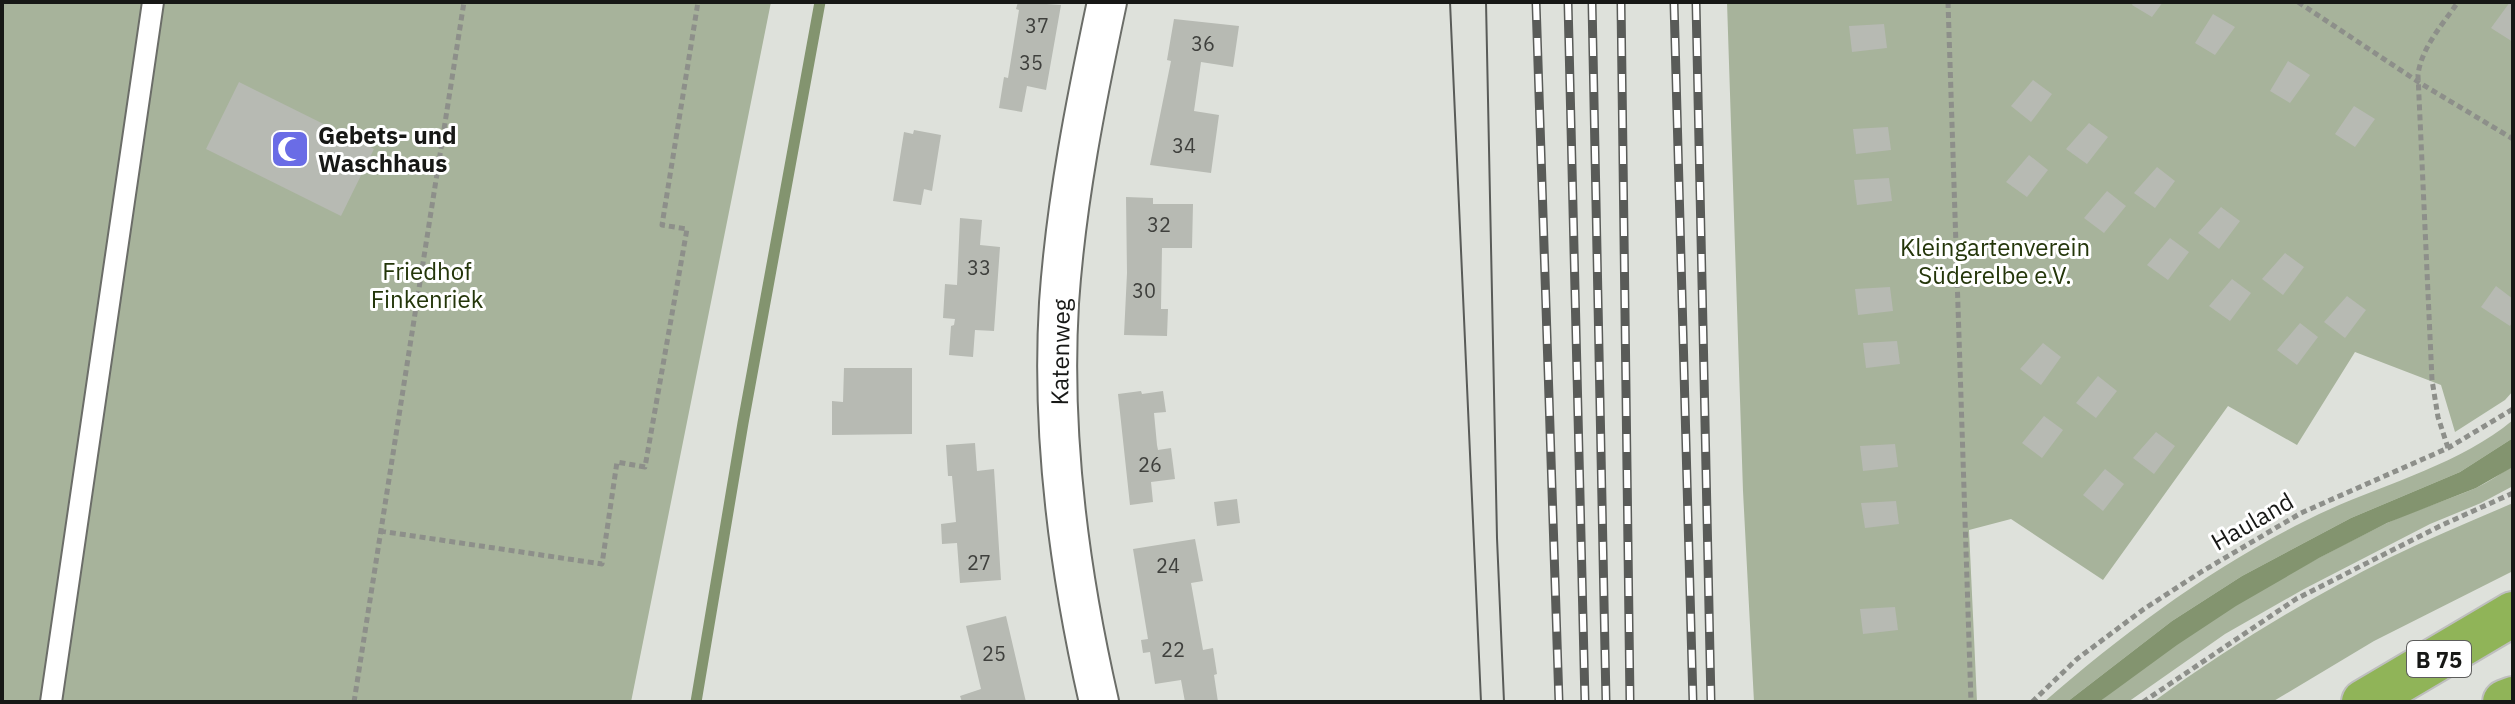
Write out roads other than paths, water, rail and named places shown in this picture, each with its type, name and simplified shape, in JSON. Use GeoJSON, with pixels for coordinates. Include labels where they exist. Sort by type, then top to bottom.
{"type":"FeatureCollection","features":[{"type":"Feature","properties":{"kind":"highway","name":"B 75"},"geometry":{"type":"LineString","coordinates":[[2364,702],[2513,614]]}},
{"type":"Feature","properties":{"kind":"highway"},"geometry":{"type":"LineString","coordinates":[[2505,702],[2513,699]]}},
{"type":"Feature","properties":{"kind":"street","name":"Katenweg"},"geometry":{"type":"LineString","coordinates":[[1099,702],[1083,635],[1067,530],[1059,439],[1059,304],[1083,116],[1107,2]]}},
{"type":"Feature","properties":{"kind":"lane"},"geometry":{"type":"LineString","coordinates":[[51,702],[153,2]]}},
{"type":"Feature","properties":{"kind":"waterway"},"geometry":{"type":"LineString","coordinates":[[696,702],[820,2]]}},
{"type":"Feature","properties":{"kind":"tram line"},"geometry":{"type":"LineString","coordinates":[[1450,2],[1481,702]]}},
{"type":"Feature","properties":{"kind":"tram line"},"geometry":{"type":"LineString","coordinates":[[1486,2],[1497,538],[1504,702]]}},
{"type":"Feature","properties":{"kind":"railway"},"geometry":{"type":"LineString","coordinates":[[1536,2],[1559,702]]}},
{"type":"Feature","properties":{"kind":"railway"},"geometry":{"type":"LineString","coordinates":[[1568,2],[1585,702]]}},
{"type":"Feature","properties":{"kind":"railway"},"geometry":{"type":"LineString","coordinates":[[1592,2],[1606,702]]}},
{"type":"Feature","properties":{"kind":"railway"},"geometry":{"type":"LineString","coordinates":[[1621,2],[1630,702]]}},
{"type":"Feature","properties":{"kind":"railway"},"geometry":{"type":"LineString","coordinates":[[1674,2],[1693,702]]}},
{"type":"Feature","properties":{"kind":"railway"},"geometry":{"type":"LineString","coordinates":[[1696,2],[1711,702]]}},
{"type":"Feature","properties":{"kind":"place","name":"Gebets- und Waschhaus"},"geometry":{"type":"Point","coordinates":[290,149]}},
{"type":"Feature","properties":{"kind":"park label","name":"Kleingartenverein Süderelbe e.V."},"geometry":{"type":"Point","coordinates":[1995,261]}},
{"type":"Feature","properties":{"kind":"park label","name":"Friedhof Finkenriek"},"geometry":{"type":"Point","coordinates":[427,285]}}]}
